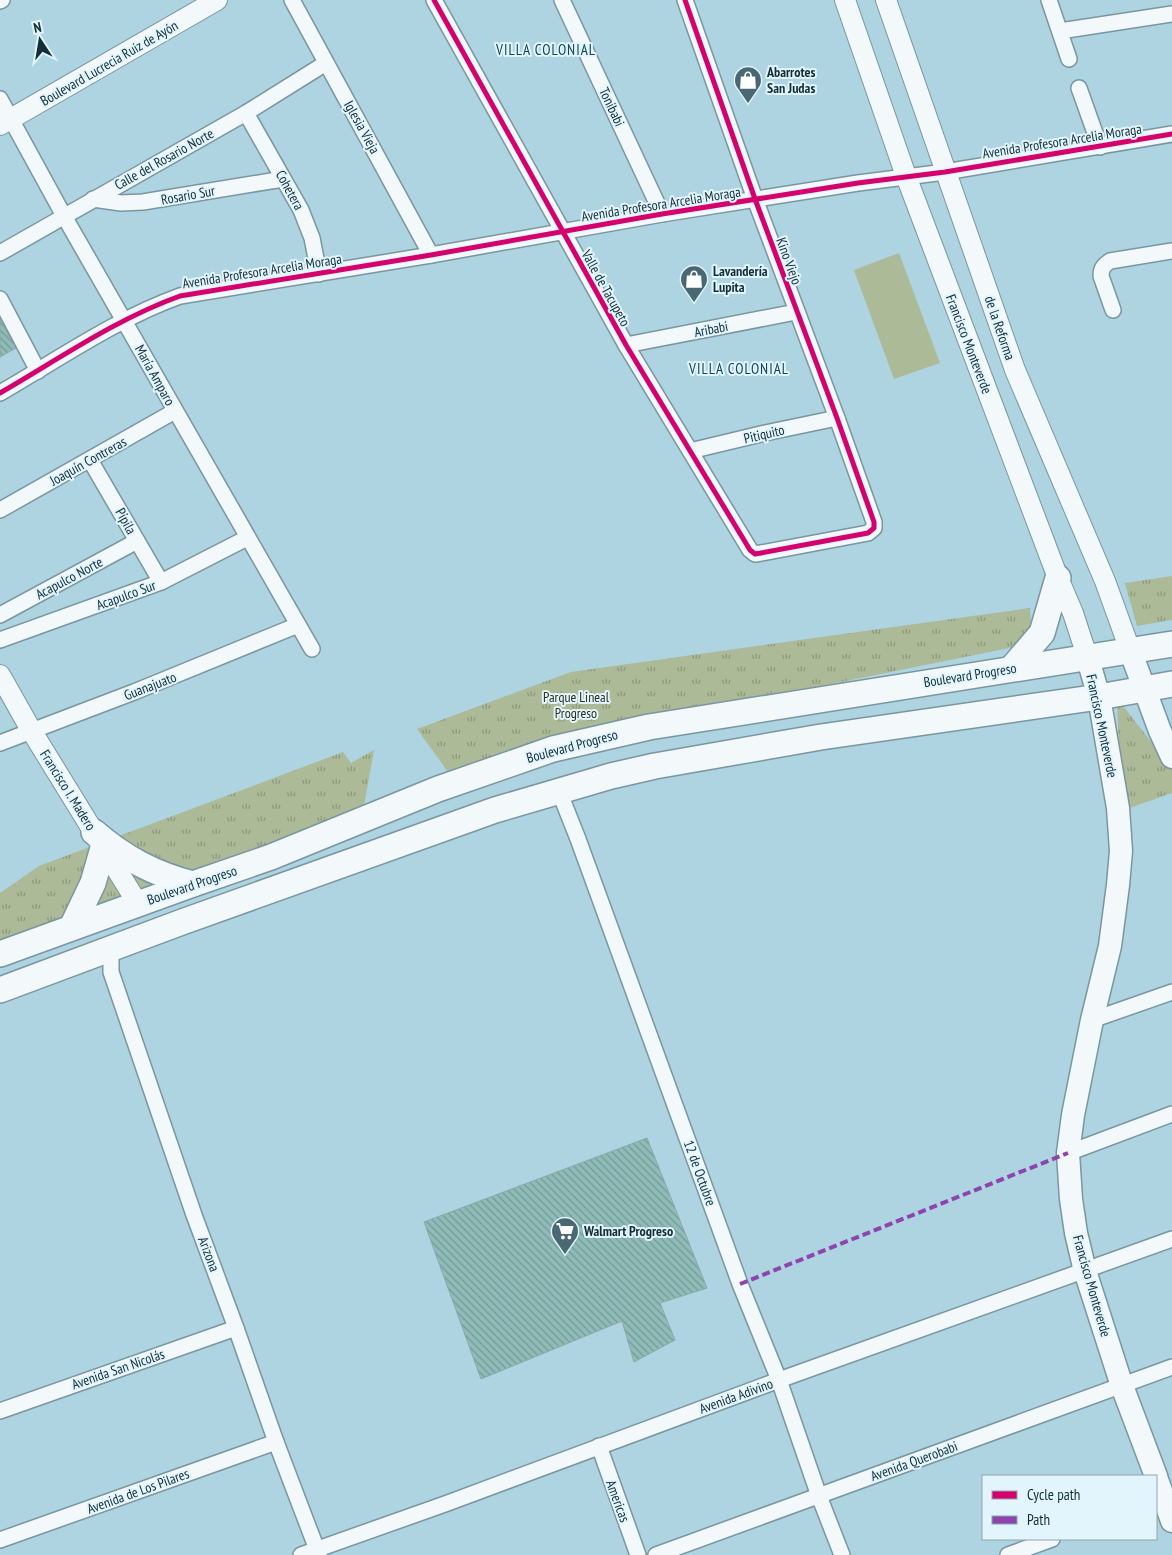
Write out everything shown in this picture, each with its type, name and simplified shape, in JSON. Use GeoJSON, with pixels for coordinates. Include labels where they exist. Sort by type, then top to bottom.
{"type":"FeatureCollection","features":[{"type":"Feature","properties":{"kind":"main road"},"geometry":{"type":"LineString","coordinates":[[1012,668],[1042,633],[1058,578]]}},
{"type":"Feature","properties":{"kind":"main road","name":"Boulevard Progreso"},"geometry":{"type":"LineString","coordinates":[[0,954],[305,844],[438,789],[554,749],[649,727],[1172,644]]}},
{"type":"Feature","properties":{"kind":"main road"},"geometry":{"type":"LineString","coordinates":[[1130,650],[1172,757]]}},
{"type":"Feature","properties":{"kind":"main road","name":"Francisco Monteverde"},"geometry":{"type":"LineString","coordinates":[[1087,656],[1099,697],[1118,808],[1121,851],[1110,946],[1092,1020],[1068,1154],[1071,1199],[1084,1271],[1122,1386],[1156,1475]]}},
{"type":"Feature","properties":{"kind":"main road"},"geometry":{"type":"LineString","coordinates":[[0,990],[182,922],[495,810],[559,791],[655,766],[862,731],[1099,697],[1172,684]]}},
{"type":"Feature","properties":{"kind":"main road"},"geometry":{"type":"LineString","coordinates":[[72,928],[93,883],[99,840],[130,860],[150,870],[193,884]]}},
{"type":"Feature","properties":{"kind":"main road"},"geometry":{"type":"LineString","coordinates":[[111,950],[138,904],[182,922]]}},
{"type":"Feature","properties":{"kind":"main road","name":"Francisco Monteverde"},"geometry":{"type":"LineString","coordinates":[[1157,1479],[1172,1520]]}},
{"type":"Feature","properties":{"kind":"street","name":"Boulevard Lucrecia Ruiz de Ayón"},"geometry":{"type":"LineString","coordinates":[[6,122],[217,0]]}},
{"type":"Feature","properties":{"kind":"street","name":"Iglesia Vieja"},"geometry":{"type":"LineString","coordinates":[[292,0],[431,255]]}},
{"type":"Feature","properties":{"kind":"street","name":"Valle de Tacupeto"},"geometry":{"type":"LineString","coordinates":[[434,0],[626,345],[750,550],[755,554]]}},
{"type":"Feature","properties":{"kind":"street","name":"Tonibabi"},"geometry":{"type":"LineString","coordinates":[[562,0],[662,214]]}},
{"type":"Feature","properties":{"kind":"street","name":"Kino Viejo"},"geometry":{"type":"LineString","coordinates":[[685,0],[755,199],[874,522],[874,528],[868,533],[755,554]]}},
{"type":"Feature","properties":{"kind":"street","name":"Francisco Monteverde"},"geometry":{"type":"LineString","coordinates":[[846,0],[906,176],[1058,578],[1073,612],[1087,656]]}},
{"type":"Feature","properties":{"kind":"street","name":"de la Reforma"},"geometry":{"type":"LineString","coordinates":[[886,0],[1015,370],[1105,581],[1130,650]]}},
{"type":"Feature","properties":{"kind":"street"},"geometry":{"type":"LineString","coordinates":[[1049,0],[1069,59]]}},
{"type":"Feature","properties":{"kind":"street"},"geometry":{"type":"LineString","coordinates":[[1060,31],[1172,14]]}},
{"type":"Feature","properties":{"kind":"street","name":"Calle del Rosario Norte"},"geometry":{"type":"LineString","coordinates":[[0,253],[246,113],[326,63]]}},
{"type":"Feature","properties":{"kind":"street"},"geometry":{"type":"LineString","coordinates":[[1079,88],[1100,147]]}},
{"type":"Feature","properties":{"kind":"street","name":"María Amparo"},"geometry":{"type":"LineString","coordinates":[[0,100],[6,122],[64,216],[312,649]]}},
{"type":"Feature","properties":{"kind":"street","name":"Cohetera"},"geometry":{"type":"LineString","coordinates":[[246,113],[301,210],[312,238],[319,274]]}},
{"type":"Feature","properties":{"kind":"street","name":"Avenida Profesora Arcelia Moraga"},"geometry":{"type":"LineString","coordinates":[[0,393],[124,320],[152,306],[180,296],[431,255],[662,214],[906,176],[945,172],[1172,134]]}},
{"type":"Feature","properties":{"kind":"street","name":"Rosario Sur"},"geometry":{"type":"LineString","coordinates":[[94,199],[121,203],[143,202],[283,179]]}},
{"type":"Feature","properties":{"kind":"street"},"geometry":{"type":"LineString","coordinates":[[1113,310],[1101,270],[1104,265],[1110,261],[1172,251]]}},
{"type":"Feature","properties":{"kind":"street"},"geometry":{"type":"LineString","coordinates":[[0,299],[38,371]]}},
{"type":"Feature","properties":{"kind":"street","name":"Aribabi"},"geometry":{"type":"LineString","coordinates":[[626,345],[796,312]]}},
{"type":"Feature","properties":{"kind":"street","name":"Joaquín Contreras"},"geometry":{"type":"LineString","coordinates":[[0,510],[176,411]]}},
{"type":"Feature","properties":{"kind":"street","name":"Pitiquito"},"geometry":{"type":"LineString","coordinates":[[690,451],[837,418]]}},
{"type":"Feature","properties":{"kind":"street","name":"Pípila"},"geometry":{"type":"LineString","coordinates":[[90,460],[161,582]]}},
{"type":"Feature","properties":{"kind":"street","name":"Acapulco Sur"},"geometry":{"type":"LineString","coordinates":[[0,640],[161,582],[247,538]]}},
{"type":"Feature","properties":{"kind":"street","name":"Acapulco Norte"},"geometry":{"type":"LineString","coordinates":[[0,615],[137,541]]}},
{"type":"Feature","properties":{"kind":"street","name":"Guanajuato"},"geometry":{"type":"LineString","coordinates":[[0,743],[152,685],[298,625]]}},
{"type":"Feature","properties":{"kind":"street","name":"Francisco I. Madero"},"geometry":{"type":"LineString","coordinates":[[0,675],[138,904]]}},
{"type":"Feature","properties":{"kind":"street","name":"12 de Octubre"},"geometry":{"type":"LineString","coordinates":[[559,791],[740,1284],[778,1380],[842,1555]]}},
{"type":"Feature","properties":{"kind":"street","name":"Arizona"},"geometry":{"type":"LineString","coordinates":[[111,950],[111,972],[194,1216],[318,1552]]}},
{"type":"Feature","properties":{"kind":"street"},"geometry":{"type":"LineString","coordinates":[[1092,1020],[1172,992]]}},
{"type":"Feature","properties":{"kind":"street"},"geometry":{"type":"LineString","coordinates":[[1068,1154],[1172,1114]]}},
{"type":"Feature","properties":{"kind":"street","name":"Avenida Adivino"},"geometry":{"type":"LineString","coordinates":[[301,1555],[318,1552],[778,1380],[1172,1239]]}},
{"type":"Feature","properties":{"kind":"street","name":"Avenida San Nicolás"},"geometry":{"type":"LineString","coordinates":[[0,1411],[236,1328]]}},
{"type":"Feature","properties":{"kind":"street","name":"Avenida Querobabi"},"geometry":{"type":"LineString","coordinates":[[656,1555],[1172,1367]]}},
{"type":"Feature","properties":{"kind":"street","name":"Avenida de Los Pilares"},"geometry":{"type":"LineString","coordinates":[[0,1540],[276,1442]]}},
{"type":"Feature","properties":{"kind":"street","name":"Americas"},"geometry":{"type":"LineString","coordinates":[[598,1446],[638,1555]]}},
{"type":"Feature","properties":{"kind":"street"},"geometry":{"type":"LineString","coordinates":[[1008,1555],[1049,1540]]}},
{"type":"Feature","properties":{"kind":"green space"},"geometry":{"type":"Polygon","coordinates":[[[899,253],[940,363],[894,379],[854,270],[899,253]]]}},
{"type":"Feature","properties":{"kind":"green space"},"geometry":{"type":"Polygon","coordinates":[[[1172,576],[1172,620],[1137,626],[1125,583],[1172,576]]]}},
{"type":"Feature","properties":{"kind":"green space","name":"Parque Lineal Progreso"},"geometry":{"type":"Polygon","coordinates":[[[1030,608],[1031,625],[1024,645],[643,722],[451,776],[417,729],[571,672],[1030,608]]]}},
{"type":"Feature","properties":{"kind":"green space"},"geometry":{"type":"Polygon","coordinates":[[[1117,698],[1172,769],[1172,793],[1121,811],[1117,698]]]}},
{"type":"Feature","properties":{"kind":"green space"},"geometry":{"type":"Polygon","coordinates":[[[374,750],[362,817],[0,950],[0,893],[39,866],[343,752],[351,763],[374,750]]]}},
{"type":"Feature","properties":{"kind":"building"},"geometry":{"type":"Polygon","coordinates":[[[0,319],[16,348],[0,357],[0,319]]]}},
{"type":"Feature","properties":{"kind":"building","name":"Walmart Progreso"},"geometry":{"type":"Polygon","coordinates":[[[647,1138],[707,1288],[660,1303],[675,1340],[634,1362],[622,1321],[481,1379],[424,1222],[647,1138]]]}},
{"type":"Feature","properties":{"kind":"marked path"},"geometry":{"type":"LineString","coordinates":[[740,1284],[1068,1153]]}},
{"type":"Feature","properties":{"kind":"cycle path"},"geometry":{"type":"LineString","coordinates":[[434,0],[626,345],[750,550],[755,554],[868,533],[874,528],[874,522],[755,199],[685,0]]}},
{"type":"Feature","properties":{"kind":"cycle path"},"geometry":{"type":"LineString","coordinates":[[0,393],[110,328],[156,305],[180,296],[431,255],[662,214],[858,183],[945,172],[1172,134]]}},
{"type":"Feature","properties":{"kind":"place","name":"Abarrotes San Judas"},"geometry":{"type":"Point","coordinates":[748,104]}},
{"type":"Feature","properties":{"kind":"place","name":"Lavandería Lupita"},"geometry":{"type":"Point","coordinates":[694,303]}},
{"type":"Feature","properties":{"kind":"place","name":"Walmart Progreso"},"geometry":{"type":"Point","coordinates":[565,1255]}},
{"type":"Feature","properties":{"kind":"district","name":"VILLA COLONIAL"},"geometry":{"type":"Point","coordinates":[546,49]}},
{"type":"Feature","properties":{"kind":"district","name":"VILLA COLONIAL"},"geometry":{"type":"Point","coordinates":[739,368]}}]}
